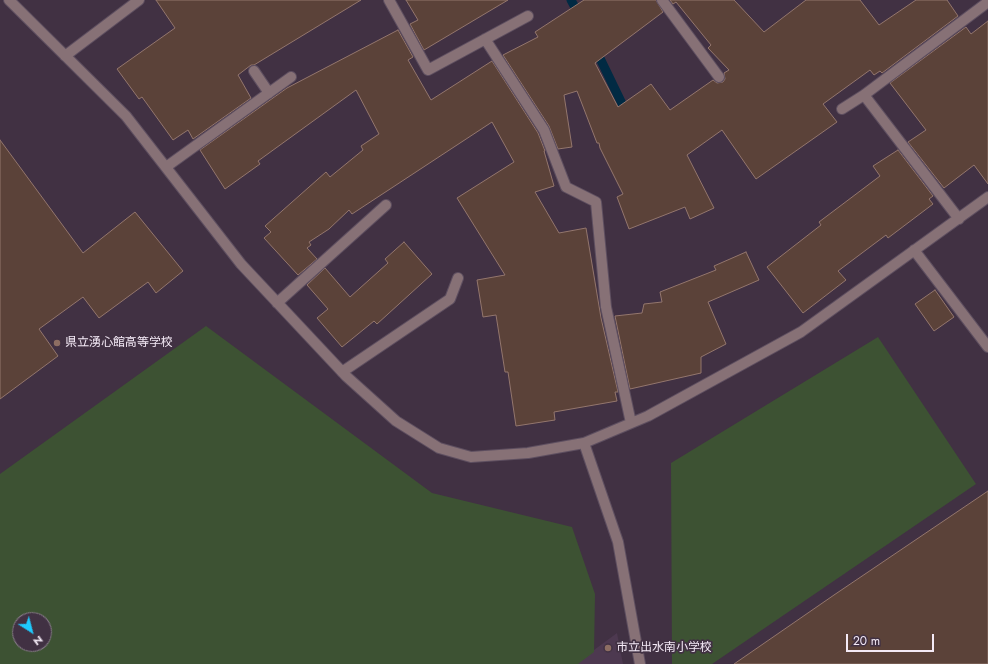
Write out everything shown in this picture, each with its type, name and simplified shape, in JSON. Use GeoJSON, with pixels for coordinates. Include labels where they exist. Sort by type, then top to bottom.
{"type":"FeatureCollection","features":[{"type":"Feature","properties":{"kind":"street"},"geometry":{"type":"LineString","coordinates":[[9,0],[126,116],[241,264],[342,372],[396,421],[439,448],[471,458],[528,453],[584,443],[648,416],[801,332],[988,197]]}},
{"type":"Feature","properties":{"kind":"street"},"geometry":{"type":"LineString","coordinates":[[65,56],[139,0]]}},
{"type":"Feature","properties":{"kind":"street"},"geometry":{"type":"LineString","coordinates":[[389,0],[428,70],[528,16]]}},
{"type":"Feature","properties":{"kind":"street"},"geometry":{"type":"LineString","coordinates":[[662,0],[719,77]]}},
{"type":"Feature","properties":{"kind":"street"},"geometry":{"type":"LineString","coordinates":[[842,109],[864,95],[988,2]]}},
{"type":"Feature","properties":{"kind":"street"},"geometry":{"type":"LineString","coordinates":[[485,39],[544,130],[566,187],[596,202],[606,306],[631,423]]}},
{"type":"Feature","properties":{"kind":"street"},"geometry":{"type":"LineString","coordinates":[[254,71],[269,93]]}},
{"type":"Feature","properties":{"kind":"street"},"geometry":{"type":"LineString","coordinates":[[166,167],[291,77]]}},
{"type":"Feature","properties":{"kind":"street"},"geometry":{"type":"LineString","coordinates":[[864,95],[959,219]]}},
{"type":"Feature","properties":{"kind":"street"},"geometry":{"type":"LineString","coordinates":[[277,302],[386,205]]}},
{"type":"Feature","properties":{"kind":"street"},"geometry":{"type":"LineString","coordinates":[[914,250],[988,347]]}},
{"type":"Feature","properties":{"kind":"street"},"geometry":{"type":"LineString","coordinates":[[342,372],[450,299],[458,278]]}},
{"type":"Feature","properties":{"kind":"street"},"geometry":{"type":"LineString","coordinates":[[584,443],[618,542],[640,664]]}},
{"type":"Feature","properties":{"kind":"shaded area","name":"市立出水南小学校"},"geometry":{"type":"Polygon","coordinates":[[[617,633],[623,664],[575,664],[617,633]]]}},
{"type":"Feature","properties":{"kind":"green space"},"geometry":{"type":"Polygon","coordinates":[[[206,326],[432,493],[572,527],[595,594],[594,652],[578,664],[0,664],[0,474],[206,326]]]}},
{"type":"Feature","properties":{"kind":"green space"},"geometry":{"type":"Polygon","coordinates":[[[878,337],[976,484],[712,664],[672,664],[671,463],[878,337]]]}},
{"type":"Feature","properties":{"kind":"building"},"geometry":{"type":"Polygon","coordinates":[[[156,0],[361,0],[254,65],[251,65],[238,75],[251,98],[193,139],[188,130],[173,140],[142,97],[139,99],[117,69],[175,28],[156,0]]]}},
{"type":"Feature","properties":{"kind":"building"},"geometry":{"type":"Polygon","coordinates":[[[406,0],[508,0],[424,50],[410,24],[418,20],[406,0]]]}},
{"type":"Feature","properties":{"kind":"building"},"geometry":{"type":"Polygon","coordinates":[[[584,0],[656,0],[663,12],[595,63],[618,107],[651,84],[670,110],[713,80],[717,83],[723,82],[725,79],[724,73],[729,70],[708,48],[711,45],[676,2],[673,4],[670,0],[734,0],[764,32],[806,0],[860,0],[879,25],[916,0],[947,0],[958,16],[882,73],[880,71],[874,75],[870,70],[823,104],[837,122],[756,179],[722,130],[687,155],[714,208],[690,219],[685,207],[629,229],[617,197],[623,194],[600,148],[599,143],[597,143],[577,91],[564,95],[572,147],[558,149],[549,126],[503,55],[538,37],[535,32],[584,0]]]}},
{"type":"Feature","properties":{"kind":"building"},"geometry":{"type":"Polygon","coordinates":[[[988,21],[988,184],[974,165],[944,188],[908,142],[926,130],[890,83],[966,27],[971,34],[988,21]]]}},
{"type":"Feature","properties":{"kind":"building"},"geometry":{"type":"Polygon","coordinates":[[[398,30],[413,57],[408,60],[431,100],[492,61],[538,133],[545,151],[554,186],[535,192],[559,233],[586,228],[601,318],[618,392],[615,392],[617,401],[554,412],[555,420],[516,426],[508,372],[505,372],[496,315],[483,317],[477,280],[505,275],[457,198],[514,162],[492,122],[352,214],[349,210],[329,229],[309,242],[311,245],[307,248],[317,259],[298,275],[264,238],[271,232],[265,226],[326,172],[330,177],[363,150],[361,146],[379,134],[356,90],[258,161],[260,164],[225,189],[200,150],[287,88],[398,30]]]}},
{"type":"Feature","properties":{"kind":"building"},"geometry":{"type":"Polygon","coordinates":[[[0,140],[83,253],[135,212],[183,271],[156,293],[148,282],[99,318],[83,297],[39,329],[58,356],[0,399],[0,140]]]}},
{"type":"Feature","properties":{"kind":"building"},"geometry":{"type":"Polygon","coordinates":[[[898,150],[933,196],[929,199],[933,204],[888,238],[886,235],[838,271],[846,280],[803,313],[767,267],[821,225],[819,222],[880,176],[873,166],[898,150]]]}},
{"type":"Feature","properties":{"kind":"building"},"geometry":{"type":"Polygon","coordinates":[[[404,242],[432,274],[377,324],[374,321],[342,347],[317,318],[328,309],[307,285],[325,268],[350,297],[388,263],[385,259],[404,242]]]}},
{"type":"Feature","properties":{"kind":"building"},"geometry":{"type":"Polygon","coordinates":[[[746,252],[759,280],[708,302],[726,344],[701,357],[701,373],[630,389],[615,316],[642,313],[644,304],[662,302],[660,292],[716,270],[714,266],[746,252]]]}},
{"type":"Feature","properties":{"kind":"building"},"geometry":{"type":"Polygon","coordinates":[[[935,290],[954,317],[934,331],[915,304],[935,290]]]}},
{"type":"Feature","properties":{"kind":"building"},"geometry":{"type":"Polygon","coordinates":[[[988,491],[988,664],[734,664],[834,595],[988,491]]]}},
{"type":"Feature","properties":{"kind":"waterway"},"geometry":{"type":"LineString","coordinates":[[571,0],[580,17]]}},
{"type":"Feature","properties":{"kind":"waterway"},"geometry":{"type":"LineString","coordinates":[[595,48],[627,114]]}},
{"type":"Feature","properties":{"kind":"place","name":"県立湧心館高等学校"},"geometry":{"type":"Point","coordinates":[57,343]}},
{"type":"Feature","properties":{"kind":"place","name":"市立出水南小学校"},"geometry":{"type":"Point","coordinates":[608,648]}}]}
